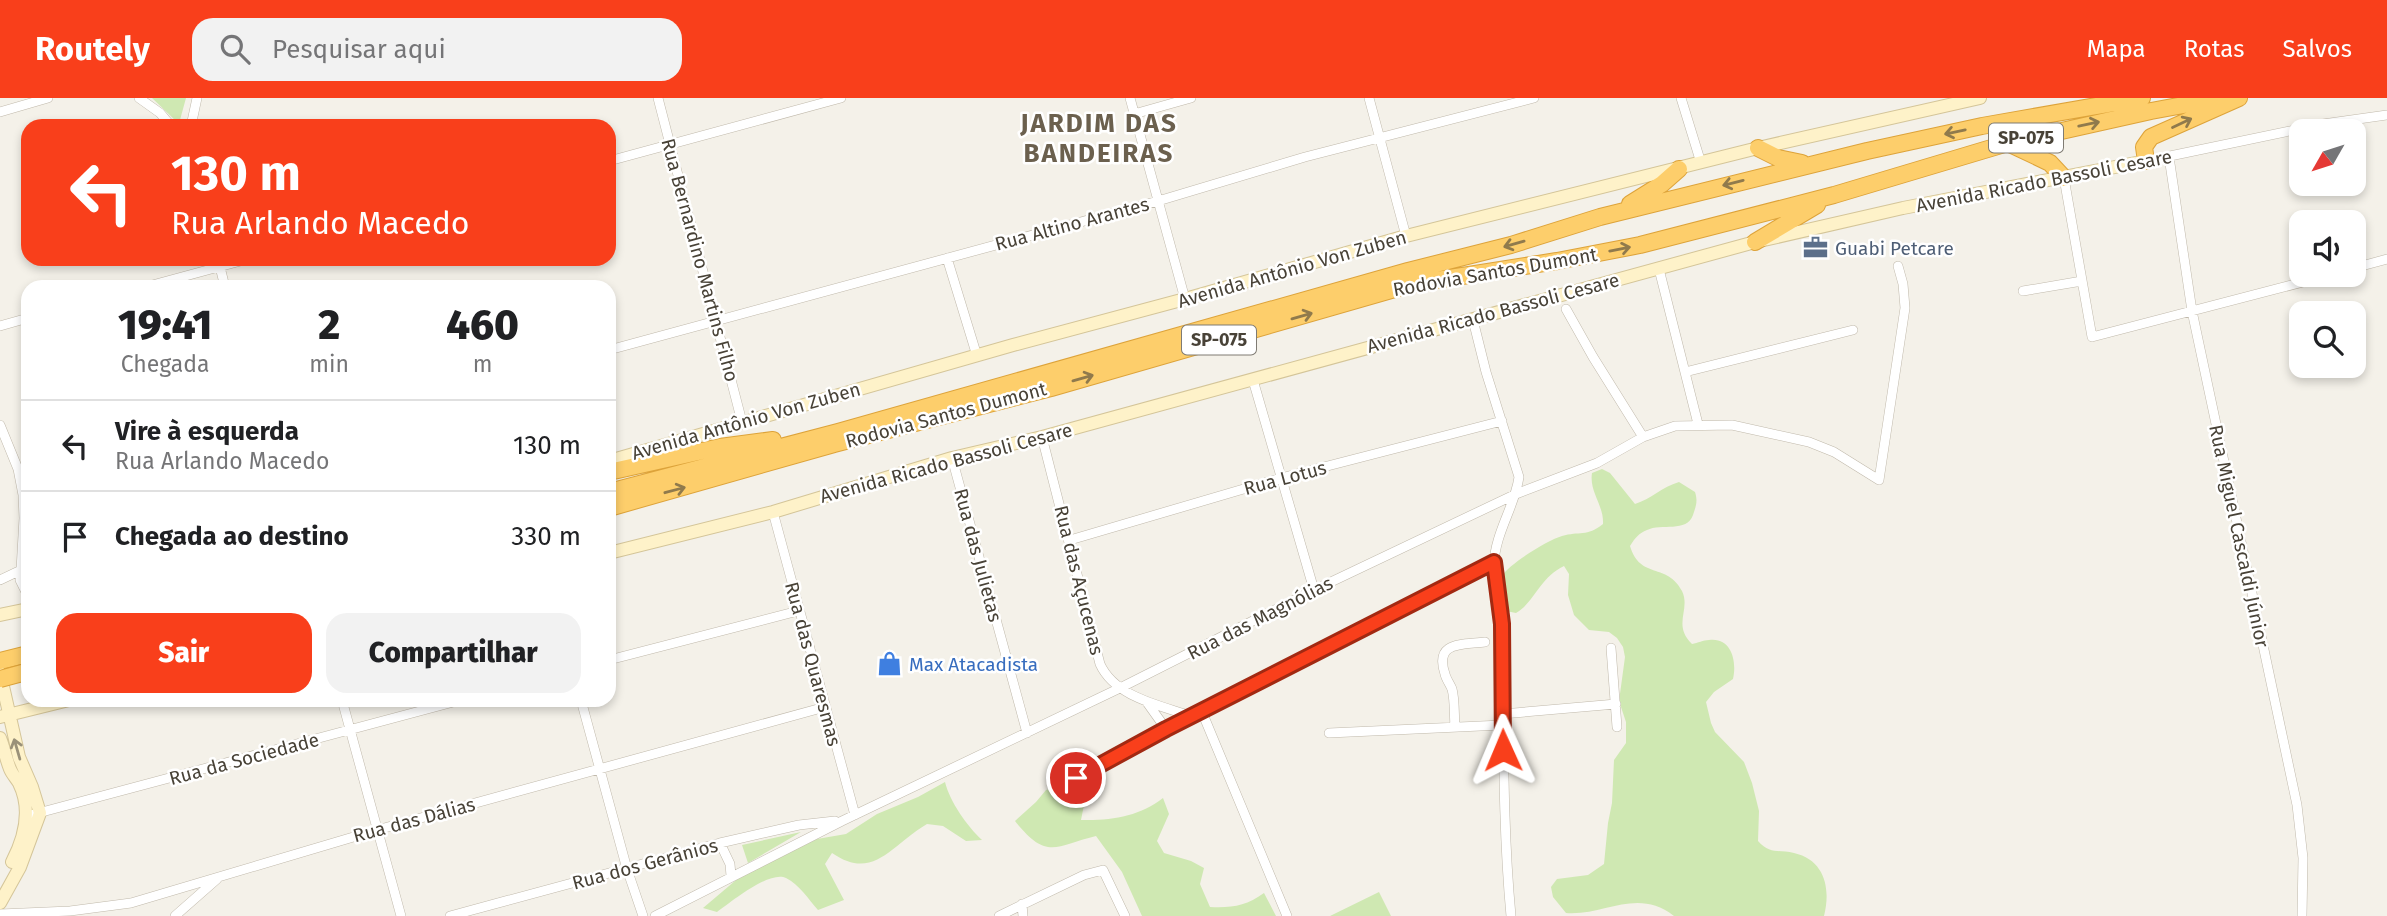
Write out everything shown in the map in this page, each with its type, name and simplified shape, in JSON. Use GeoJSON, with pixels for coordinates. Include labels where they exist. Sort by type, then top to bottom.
{"type":"FeatureCollection","features":[{"type":"Feature","properties":{"kind":"highway","name":"Rodovia Santos Dumont"},"geometry":{"type":"LineString","coordinates":[[616,490],[838,432],[1600,217],[1815,163],[1982,127],[2142,98]]}},
{"type":"Feature","properties":{"kind":"highway","name":"Rodovia Santos Dumont"},"geometry":{"type":"LineString","coordinates":[[616,506],[834,444],[1051,388],[1412,285],[1640,245],[1834,195],[2008,142],[2222,98]]}},
{"type":"Feature","properties":{"kind":"highway"},"geometry":{"type":"LineString","coordinates":[[2146,161],[2144,147],[2151,138],[2239,98]]}},
{"type":"Feature","properties":{"kind":"highway"},"geometry":{"type":"LineString","coordinates":[[2008,142],[2050,163],[2064,178]]}},
{"type":"Feature","properties":{"kind":"highway"},"geometry":{"type":"LineString","coordinates":[[1758,148],[1787,160],[1815,163]]}},
{"type":"Feature","properties":{"kind":"highway"},"geometry":{"type":"LineString","coordinates":[[1600,217],[1643,197],[1679,169]]}},
{"type":"Feature","properties":{"kind":"highway"},"geometry":{"type":"LineString","coordinates":[[1755,242],[1834,195]]}},
{"type":"Feature","properties":{"kind":"highway"},"geometry":{"type":"LineString","coordinates":[[616,470],[720,447],[838,432]]}},
{"type":"Feature","properties":{"kind":"highway"},"geometry":{"type":"LineString","coordinates":[[0,662],[21,656]]}},
{"type":"Feature","properties":{"kind":"highway"},"geometry":{"type":"LineString","coordinates":[[0,679],[21,674]]}},
{"type":"Feature","properties":{"kind":"street"},"geometry":{"type":"LineString","coordinates":[[0,111],[48,98]]}},
{"type":"Feature","properties":{"kind":"street"},"geometry":{"type":"LineString","coordinates":[[139,98],[165,119]]}},
{"type":"Feature","properties":{"kind":"street"},"geometry":{"type":"LineString","coordinates":[[192,119],[197,98]]}},
{"type":"Feature","properties":{"kind":"street","name":"Rua Bernardino Martins Filho"},"geometry":{"type":"LineString","coordinates":[[658,98],[742,422]]}},
{"type":"Feature","properties":{"kind":"street"},"geometry":{"type":"LineString","coordinates":[[616,159],[841,98]]}},
{"type":"Feature","properties":{"kind":"street"},"geometry":{"type":"LineString","coordinates":[[1130,98],[1185,299]]}},
{"type":"Feature","properties":{"kind":"street"},"geometry":{"type":"LineString","coordinates":[[1134,114],[1191,98]]}},
{"type":"Feature","properties":{"kind":"street"},"geometry":{"type":"LineString","coordinates":[[1369,98],[1406,236]]}},
{"type":"Feature","properties":{"kind":"street","name":"Rua Altino Arantes"},"geometry":{"type":"LineString","coordinates":[[616,348],[1158,201],[1305,157],[1534,98]]}},
{"type":"Feature","properties":{"kind":"street"},"geometry":{"type":"LineString","coordinates":[[1681,98],[1700,163]]}},
{"type":"Feature","properties":{"kind":"street","name":"Avenida Antônio Von Zuben"},"geometry":{"type":"LineString","coordinates":[[616,459],[1406,236],[1758,148],[1980,98]]}},
{"type":"Feature","properties":{"kind":"street","name":"Avenida Ricado Bassoli Cesare"},"geometry":{"type":"LineString","coordinates":[[616,551],[773,512],[952,458],[1042,437],[1755,242],[1903,208],[2169,157],[2323,124],[2387,115]]}},
{"type":"Feature","properties":{"kind":"street","name":"Rua Miguel Cascaldi Júnior"},"geometry":{"type":"LineString","coordinates":[[2169,157],[2192,311],[2297,805],[2303,858],[2302,916]]}},
{"type":"Feature","properties":{"kind":"street"},"geometry":{"type":"LineString","coordinates":[[2064,178],[2092,337],[2289,286]]}},
{"type":"Feature","properties":{"kind":"street"},"geometry":{"type":"LineString","coordinates":[[947,258],[977,356]]}},
{"type":"Feature","properties":{"kind":"street"},"geometry":{"type":"LineString","coordinates":[[2366,265],[2387,259]]}},
{"type":"Feature","properties":{"kind":"street"},"geometry":{"type":"LineString","coordinates":[[167,280],[210,266]]}},
{"type":"Feature","properties":{"kind":"street","name":"Rua das Magnólias"},"geometry":{"type":"LineString","coordinates":[[655,916],[842,821],[1120,688],[1314,590],[1516,494],[1597,463],[1643,438],[1675,426],[1732,425],[1809,442],[1834,452],[1879,480],[1905,308],[1898,266]]}},
{"type":"Feature","properties":{"kind":"street"},"geometry":{"type":"LineString","coordinates":[[1659,269],[1698,424]]}},
{"type":"Feature","properties":{"kind":"street"},"geometry":{"type":"LineString","coordinates":[[2023,291],[2082,281]]}},
{"type":"Feature","properties":{"kind":"street"},"geometry":{"type":"LineString","coordinates":[[1566,309],[1643,438]]}},
{"type":"Feature","properties":{"kind":"street"},"geometry":{"type":"LineString","coordinates":[[0,326],[21,320]]}},
{"type":"Feature","properties":{"kind":"street"},"geometry":{"type":"LineString","coordinates":[[1473,320],[1486,372],[1519,477],[1494,562],[1502,624],[1502,724],[1511,916]]}},
{"type":"Feature","properties":{"kind":"street"},"geometry":{"type":"LineString","coordinates":[[1685,372],[1853,330]]}},
{"type":"Feature","properties":{"kind":"street"},"geometry":{"type":"LineString","coordinates":[[1253,380],[1314,590]]}},
{"type":"Feature","properties":{"kind":"street","name":"Rua Lotus"},"geometry":{"type":"LineString","coordinates":[[1070,540],[1281,478],[1502,421]]}},
{"type":"Feature","properties":{"kind":"street"},"geometry":{"type":"LineString","coordinates":[[0,425],[18,469],[21,485]]}},
{"type":"Feature","properties":{"kind":"street","name":"Rua das Açucenas"},"geometry":{"type":"LineString","coordinates":[[1042,437],[1100,664],[1106,677],[1120,688],[1146,701],[1191,716]]}},
{"type":"Feature","properties":{"kind":"street","name":"Rua das Julietas"},"geometry":{"type":"LineString","coordinates":[[952,458],[1027,733]]}},
{"type":"Feature","properties":{"kind":"street","name":"Rua das Quaresmas"},"geometry":{"type":"LineString","coordinates":[[773,512],[855,815]]}},
{"type":"Feature","properties":{"kind":"street"},"geometry":{"type":"LineString","coordinates":[[1076,778],[1191,716],[1494,562]]}},
{"type":"Feature","properties":{"kind":"street"},"geometry":{"type":"LineString","coordinates":[[0,580],[21,570]]}},
{"type":"Feature","properties":{"kind":"street"},"geometry":{"type":"LineString","coordinates":[[21,570],[21,582]]}},
{"type":"Feature","properties":{"kind":"street"},"geometry":{"type":"LineString","coordinates":[[0,615],[21,610]]}},
{"type":"Feature","properties":{"kind":"street"},"geometry":{"type":"LineString","coordinates":[[616,658],[798,611]]}},
{"type":"Feature","properties":{"kind":"street"},"geometry":{"type":"LineString","coordinates":[[1455,727],[1452,690],[1441,659],[1444,651],[1451,646],[1485,642]]}},
{"type":"Feature","properties":{"kind":"street"},"geometry":{"type":"LineString","coordinates":[[1611,648],[1617,727]]}},
{"type":"Feature","properties":{"kind":"street"},"geometry":{"type":"LineString","coordinates":[[0,673],[5,716],[32,787],[34,815],[20,867],[0,903]]}},
{"type":"Feature","properties":{"kind":"street","name":"Rua das Açucenas"},"geometry":{"type":"LineString","coordinates":[[1146,701],[1166,729]]}},
{"type":"Feature","properties":{"kind":"street"},"geometry":{"type":"LineString","coordinates":[[1502,714],[1616,704]]}},
{"type":"Feature","properties":{"kind":"street"},"geometry":{"type":"LineString","coordinates":[[5,716],[41,707]]}},
{"type":"Feature","properties":{"kind":"street"},"geometry":{"type":"LineString","coordinates":[[344,707],[401,916]]}},
{"type":"Feature","properties":{"kind":"street","name":"Rua da Sociedade"},"geometry":{"type":"LineString","coordinates":[[34,815],[436,707]]}},
{"type":"Feature","properties":{"kind":"street"},"geometry":{"type":"LineString","coordinates":[[583,707],[627,869],[643,916]]}},
{"type":"Feature","properties":{"kind":"street","name":"Rua das Dálias"},"geometry":{"type":"LineString","coordinates":[[0,914],[119,905],[377,830],[825,707]]}},
{"type":"Feature","properties":{"kind":"street"},"geometry":{"type":"LineString","coordinates":[[1202,712],[1287,916]]}},
{"type":"Feature","properties":{"kind":"street"},"geometry":{"type":"LineString","coordinates":[[1329,733],[1502,724]]}},
{"type":"Feature","properties":{"kind":"street"},"geometry":{"type":"LineString","coordinates":[[0,738],[10,770],[34,815]]}},
{"type":"Feature","properties":{"kind":"street"},"geometry":{"type":"LineString","coordinates":[[0,886],[34,815]]}},
{"type":"Feature","properties":{"kind":"street","name":"Rua dos Gerânios"},"geometry":{"type":"LineString","coordinates":[[450,916],[720,843],[799,825],[842,821]]}},
{"type":"Feature","properties":{"kind":"street"},"geometry":{"type":"LineString","coordinates":[[720,843],[730,863],[731,876]]}},
{"type":"Feature","properties":{"kind":"street"},"geometry":{"type":"LineString","coordinates":[[999,916],[1084,875],[1103,870],[1125,916]]}},
{"type":"Feature","properties":{"kind":"street"},"geometry":{"type":"LineString","coordinates":[[175,916],[221,875]]}},
{"type":"Feature","properties":{"kind":"street"},"geometry":{"type":"LineString","coordinates":[[1022,904],[1023,916]]}},
{"type":"Feature","properties":{"kind":"green space"},"geometry":{"type":"Polygon","coordinates":[[[152,98],[186,98],[180,119],[174,119],[152,98]]]}},
{"type":"Feature","properties":{"kind":"green space"},"geometry":{"type":"Polygon","coordinates":[[[1602,469],[1610,473],[1635,504],[1679,482],[1695,492],[1696,504],[1690,521],[1680,526],[1647,530],[1637,536],[1630,546],[1634,557],[1640,563],[1669,577],[1682,591],[1685,604],[1683,630],[1692,644],[1717,640],[1723,642],[1731,652],[1733,679],[1714,692],[1706,702],[1711,723],[1715,732],[1744,762],[1759,811],[1758,841],[1771,850],[1804,857],[1819,869],[1826,886],[1824,916],[1674,916],[1660,908],[1634,903],[1566,913],[1553,897],[1551,887],[1557,879],[1588,875],[1604,864],[1612,803],[1614,760],[1626,743],[1626,722],[1619,701],[1625,657],[1617,638],[1609,632],[1589,630],[1574,615],[1568,595],[1569,574],[1564,566],[1549,577],[1516,613],[1506,611],[1497,592],[1506,571],[1529,553],[1556,538],[1587,532],[1603,524],[1592,480],[1592,473],[1602,469]]]}},
{"type":"Feature","properties":{"kind":"green space"},"geometry":{"type":"Polygon","coordinates":[[[945,782],[960,813],[982,840],[966,841],[943,826],[927,824],[893,850],[871,862],[860,864],[847,861],[832,853],[825,864],[844,900],[818,910],[795,884],[779,877],[751,888],[717,912],[703,908],[742,875],[817,839],[846,834],[877,814],[945,782]]]}},
{"type":"Feature","properties":{"kind":"green space"},"geometry":{"type":"Polygon","coordinates":[[[1062,785],[1082,787],[1084,805],[1081,820],[1125,816],[1145,809],[1163,798],[1169,814],[1157,841],[1164,853],[1204,868],[1200,884],[1210,907],[1238,905],[1264,893],[1276,916],[1142,916],[1122,872],[1096,836],[1061,846],[1044,846],[1035,842],[1015,821],[1046,790],[1062,785]]]}},
{"type":"Feature","properties":{"kind":"green space"},"geometry":{"type":"Polygon","coordinates":[[[801,832],[748,863],[742,845],[801,832]]]}},
{"type":"Feature","properties":{"kind":"green space"},"geometry":{"type":"Polygon","coordinates":[[[1379,892],[1391,916],[1330,916],[1379,892]]]}},
{"type":"Feature","properties":{"kind":"place","name":"Guabi Petcare"},"geometry":{"type":"Point","coordinates":[1815,248]}},
{"type":"Feature","properties":{"kind":"place","name":"Max Atacadista"},"geometry":{"type":"Point","coordinates":[889,664]}},
{"type":"Feature","properties":{"kind":"district","name":"JARDIM DAS BANDEIRAS"},"geometry":{"type":"Point","coordinates":[1099,138]}},
{"type":"Feature","properties":{"kind":"route"},"geometry":{"type":"LineString","coordinates":[[1076,778],[1166,729],[1494,562],[1502,624],[1503,750]]}}]}
